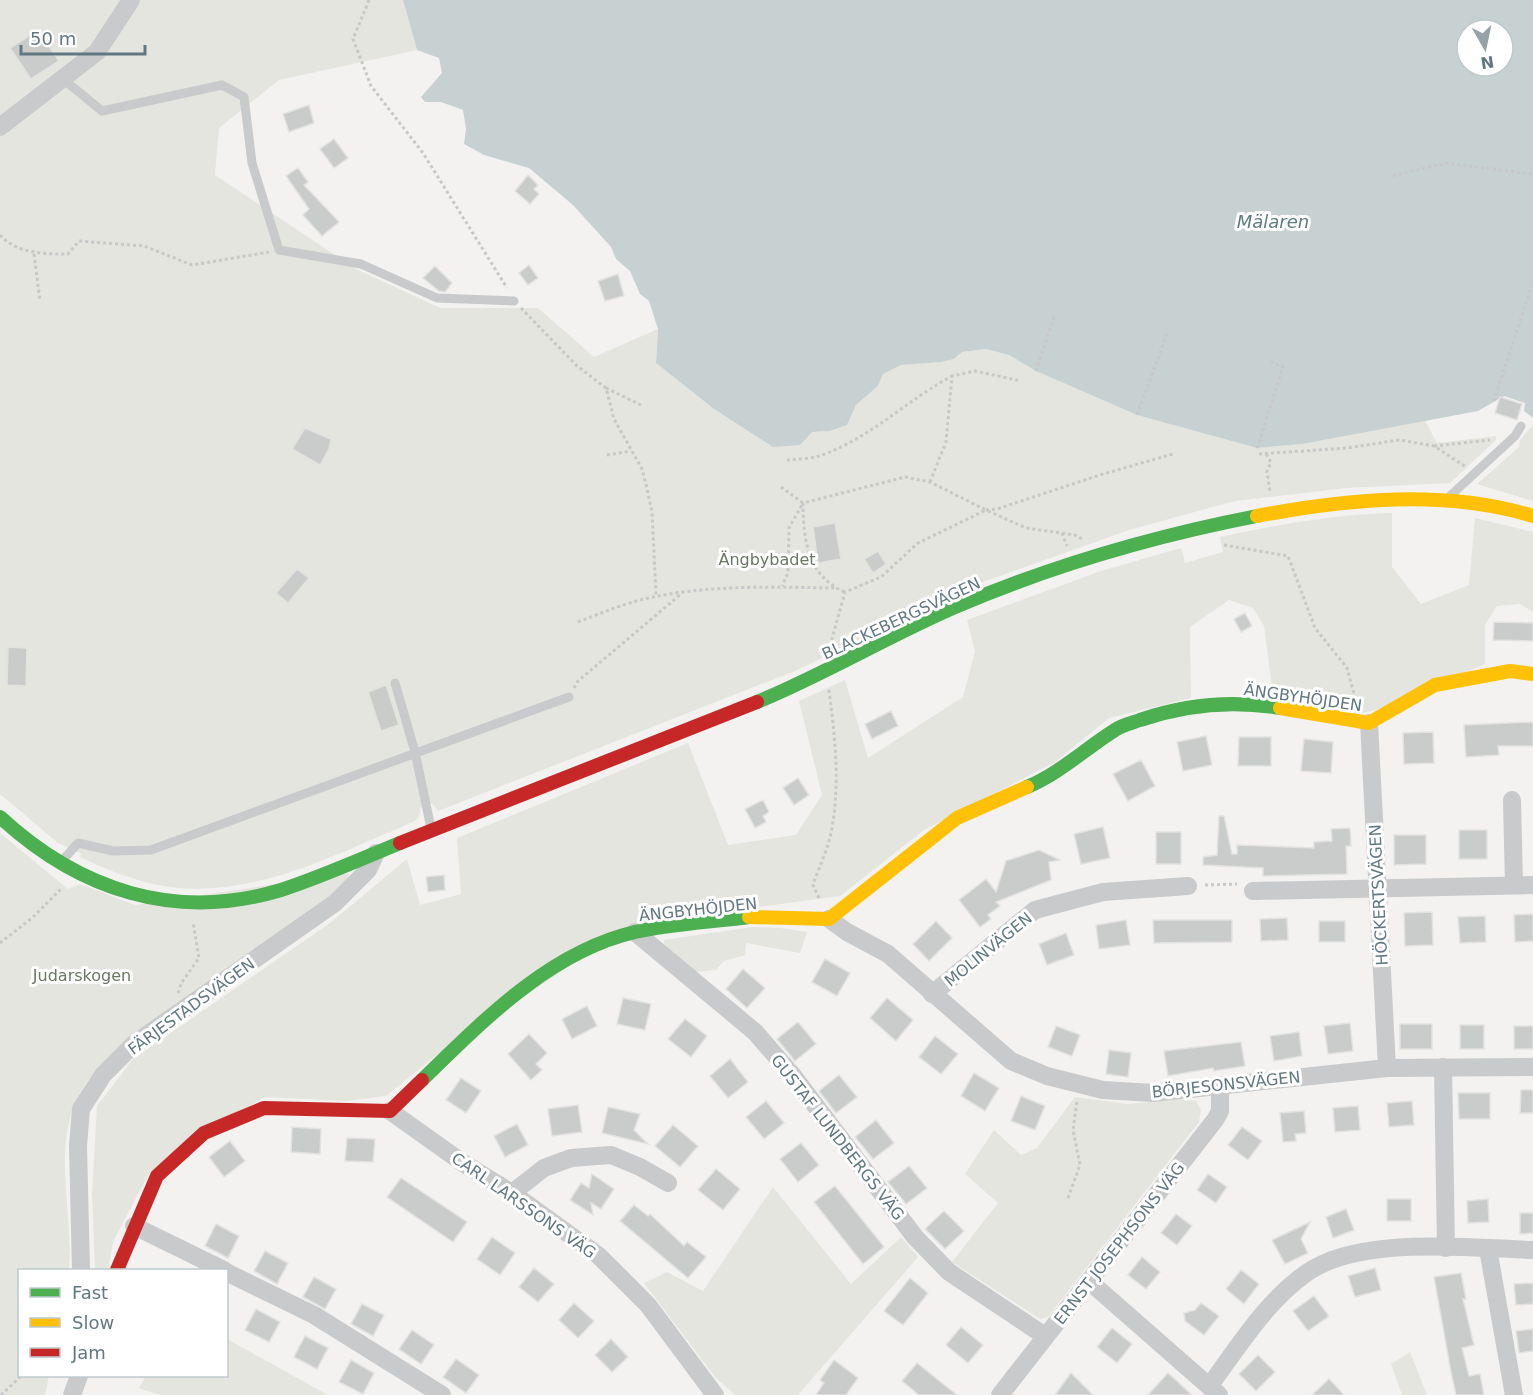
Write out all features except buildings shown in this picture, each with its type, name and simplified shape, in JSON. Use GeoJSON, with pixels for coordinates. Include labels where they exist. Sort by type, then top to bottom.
{"type":"FeatureCollection","features":[{"type":"Feature","properties":{"kind":"street"},"geometry":{"type":"LineString","coordinates":[[0,127],[97,52],[131,0]]}},
{"type":"Feature","properties":{"kind":"street","name":"BLACKEBERGSVÄGEN"},"geometry":{"type":"LineString","coordinates":[[0,817],[59,864],[76,874],[135,896],[177,902],[224,900],[280,890],[826,678],[956,608],[1162,536],[1234,519],[1335,504],[1446,500],[1493,505],[1533,516]]}},
{"type":"Feature","properties":{"kind":"street","name":"ÄNGBYHÖJDEN"},"geometry":{"type":"LineString","coordinates":[[390,1112],[486,1018],[551,969],[596,944],[635,932],[749,917],[830,919],[957,818],[1039,782],[1076,759],[1117,728],[1157,714],[1199,704],[1250,703],[1369,723],[1435,685],[1510,671],[1533,674]]}},
{"type":"Feature","properties":{"kind":"street","name":"HÖCKERTSVÄGEN"},"geometry":{"type":"LineString","coordinates":[[1369,723],[1387,1068]]}},
{"type":"Feature","properties":{"kind":"street"},"geometry":{"type":"LineString","coordinates":[[1512,801],[1514,885]]}},
{"type":"Feature","properties":{"kind":"street","name":"FÄRJESTADSVÄGEN"},"geometry":{"type":"LineString","coordinates":[[81,1269],[78,1146],[81,1109],[103,1075],[134,1044],[335,903],[368,870],[376,853]]}},
{"type":"Feature","properties":{"kind":"street"},"geometry":{"type":"LineString","coordinates":[[1253,891],[1378,886],[1533,885]]}},
{"type":"Feature","properties":{"kind":"street","name":"MOLINVÄGEN"},"geometry":{"type":"LineString","coordinates":[[932,994],[1035,910],[1103,892],[1188,886]]}},
{"type":"Feature","properties":{"kind":"street","name":"BÖRJESONSVÄGEN"},"geometry":{"type":"LineString","coordinates":[[830,919],[847,932],[888,954],[1011,1061],[1047,1076],[1103,1090],[1153,1093],[1387,1068],[1533,1067]]}},
{"type":"Feature","properties":{"kind":"street","name":"GUSTAF LUNDBERGS VÄG"},"geometry":{"type":"LineString","coordinates":[[635,932],[754,1032],[794,1077],[915,1237],[949,1272],[1045,1336]]}},
{"type":"Feature","properties":{"kind":"street"},"geometry":{"type":"LineString","coordinates":[[1443,1067],[1446,1248]]}},
{"type":"Feature","properties":{"kind":"street","name":"ERNST JOSEPHSONS VÄG"},"geometry":{"type":"LineString","coordinates":[[1000,1395],[1215,1120],[1220,1111],[1220,1085]]}},
{"type":"Feature","properties":{"kind":"street"},"geometry":{"type":"LineString","coordinates":[[117,1269],[157,1176],[204,1133],[264,1108],[390,1112]]}},
{"type":"Feature","properties":{"kind":"street","name":"CARL LARSSONS VÄG"},"geometry":{"type":"LineString","coordinates":[[390,1112],[512,1193],[598,1256],[648,1305],[715,1395]]}},
{"type":"Feature","properties":{"kind":"street"},"geometry":{"type":"LineString","coordinates":[[512,1193],[544,1168],[571,1158],[611,1155],[640,1167],[668,1183]]}},
{"type":"Feature","properties":{"kind":"street"},"geometry":{"type":"LineString","coordinates":[[134,1226],[221,1269]]}},
{"type":"Feature","properties":{"kind":"street"},"geometry":{"type":"LineString","coordinates":[[1089,1281],[1214,1390],[1266,1309],[1306,1273],[1343,1256],[1382,1248],[1533,1250]]}},
{"type":"Feature","properties":{"kind":"street"},"geometry":{"type":"LineString","coordinates":[[1488,1249],[1514,1395]]}},
{"type":"Feature","properties":{"kind":"street"},"geometry":{"type":"LineString","coordinates":[[228,1272],[314,1315],[442,1395]]}},
{"type":"Feature","properties":{"kind":"street"},"geometry":{"type":"LineString","coordinates":[[72,1395],[79,1377]]}},
{"type":"Feature","properties":{"kind":"lane"},"geometry":{"type":"LineString","coordinates":[[63,79],[102,111],[222,85],[244,96],[252,163],[279,250],[360,264],[437,298],[514,301]]}},
{"type":"Feature","properties":{"kind":"lane"},"geometry":{"type":"LineString","coordinates":[[1446,500],[1510,441],[1521,426]]}},
{"type":"Feature","properties":{"kind":"lane"},"geometry":{"type":"LineString","coordinates":[[395,683],[415,752],[431,830]]}},
{"type":"Feature","properties":{"kind":"lane"},"geometry":{"type":"LineString","coordinates":[[59,864],[78,843],[113,851],[151,850],[569,697]]}},
{"type":"Feature","properties":{"kind":"path"},"geometry":{"type":"LineString","coordinates":[[369,0],[352,39],[371,86],[423,153],[478,239],[514,301],[576,365],[606,388],[641,405]]}},
{"type":"Feature","properties":{"kind":"path"},"geometry":{"type":"LineString","coordinates":[[1393,176],[1445,163],[1533,174]]}},
{"type":"Feature","properties":{"kind":"path"},"geometry":{"type":"LineString","coordinates":[[0,236],[5,241],[34,254],[68,254],[79,241],[144,246],[192,265],[279,250]]}},
{"type":"Feature","properties":{"kind":"path"},"geometry":{"type":"LineString","coordinates":[[34,254],[40,302]]}},
{"type":"Feature","properties":{"kind":"path"},"geometry":{"type":"LineString","coordinates":[[1494,401],[1533,281]]}},
{"type":"Feature","properties":{"kind":"path"},"geometry":{"type":"LineString","coordinates":[[1036,371],[1055,314]]}},
{"type":"Feature","properties":{"kind":"path"},"geometry":{"type":"LineString","coordinates":[[1137,415],[1167,333]]}},
{"type":"Feature","properties":{"kind":"path"},"geometry":{"type":"LineString","coordinates":[[1257,448],[1283,367],[1271,362]]}},
{"type":"Feature","properties":{"kind":"path"},"geometry":{"type":"LineString","coordinates":[[787,460],[812,458],[836,449],[862,435],[925,391],[952,376],[975,371],[1021,381]]}},
{"type":"Feature","properties":{"kind":"path"},"geometry":{"type":"LineString","coordinates":[[930,482],[946,442],[952,376]]}},
{"type":"Feature","properties":{"kind":"path"},"geometry":{"type":"LineString","coordinates":[[606,388],[614,419],[642,469],[652,512],[656,596]]}},
{"type":"Feature","properties":{"kind":"path"},"geometry":{"type":"LineString","coordinates":[[1259,454],[1347,448],[1399,440],[1434,446],[1510,441]]}},
{"type":"Feature","properties":{"kind":"path"},"geometry":{"type":"LineString","coordinates":[[1434,446],[1474,474]]}},
{"type":"Feature","properties":{"kind":"path"},"geometry":{"type":"LineString","coordinates":[[607,455],[631,451]]}},
{"type":"Feature","properties":{"kind":"path"},"geometry":{"type":"LineString","coordinates":[[578,622],[610,609],[656,596],[682,592],[782,587],[834,588],[845,592],[882,577],[918,543],[986,510],[997,509],[1173,454]]}},
{"type":"Feature","properties":{"kind":"path"},"geometry":{"type":"LineString","coordinates":[[1266,454],[1271,462],[1267,471],[1270,499]]}},
{"type":"Feature","properties":{"kind":"path"},"geometry":{"type":"LineString","coordinates":[[782,587],[788,573],[789,528],[803,504],[905,477],[930,482],[1026,528],[1075,535],[1085,541],[1088,547],[1084,548],[1089,560]]}},
{"type":"Feature","properties":{"kind":"path"},"geometry":{"type":"LineString","coordinates":[[781,488],[803,504]]}},
{"type":"Feature","properties":{"kind":"path"},"geometry":{"type":"LineString","coordinates":[[803,504],[806,548],[811,562],[834,588]]}},
{"type":"Feature","properties":{"kind":"path"},"geometry":{"type":"LineString","coordinates":[[1062,533],[1070,553]]}},
{"type":"Feature","properties":{"kind":"path"},"geometry":{"type":"LineString","coordinates":[[1218,538],[1223,544],[1288,556],[1315,628],[1347,668],[1355,692]]}},
{"type":"Feature","properties":{"kind":"path"},"geometry":{"type":"LineString","coordinates":[[569,697],[578,681],[682,592]]}},
{"type":"Feature","properties":{"kind":"path"},"geometry":{"type":"LineString","coordinates":[[830,919],[813,885],[832,830],[836,779],[834,726],[826,678],[831,637],[845,592]]}},
{"type":"Feature","properties":{"kind":"path"},"geometry":{"type":"LineString","coordinates":[[0,943],[32,918],[76,874]]}},
{"type":"Feature","properties":{"kind":"path"},"geometry":{"type":"LineString","coordinates":[[1188,886],[1244,884],[1253,891]]}},
{"type":"Feature","properties":{"kind":"path"},"geometry":{"type":"LineString","coordinates":[[169,1020],[182,982],[199,958],[193,935],[193,916]]}},
{"type":"Feature","properties":{"kind":"path"},"geometry":{"type":"LineString","coordinates":[[1068,1198],[1080,1165],[1073,1130],[1079,1084]]}},
{"type":"Feature","properties":{"kind":"path"},"geometry":{"type":"LineString","coordinates":[[1,1395],[20,1377]]}},
{"type":"Feature","properties":{"kind":"green space","name":"Ängbybadet"},"geometry":{"type":"Polygon","coordinates":[[[0,0],[403,0],[417,50],[279,80],[219,128],[215,175],[356,269],[440,308],[538,308],[594,357],[658,329],[656,363],[714,409],[773,447],[812,432],[830,431],[847,425],[856,405],[878,386],[883,374],[901,365],[941,362],[954,359],[962,352],[986,349],[1009,355],[1036,371],[1137,415],[1257,448],[1302,444],[1424,419],[1437,443],[1496,436],[1496,440],[1450,483],[1346,488],[1235,501],[1129,530],[949,594],[800,669],[438,811],[432,803],[420,808],[419,817],[413,822],[319,862],[286,873],[220,888],[187,888],[143,882],[79,857],[82,854],[58,843],[0,794],[0,0]]]}},
{"type":"Feature","properties":{"kind":"green space"},"geometry":{"type":"Polygon","coordinates":[[[1533,425],[1533,501],[1477,484],[1519,447],[1520,440],[1533,425]]]}},
{"type":"Feature","properties":{"kind":"green space"},"geometry":{"type":"Polygon","coordinates":[[[1392,513],[1392,567],[1421,604],[1469,585],[1475,518],[1533,532],[1533,612],[1520,604],[1497,606],[1485,625],[1485,664],[1377,710],[1349,716],[1273,695],[1264,626],[1253,608],[1229,600],[1190,627],[1191,698],[1109,718],[1055,762],[924,830],[840,896],[632,924],[434,1057],[386,1096],[346,1101],[264,1097],[149,1173],[113,1242],[108,1269],[95,1269],[92,1194],[97,1106],[133,1059],[330,923],[407,859],[420,905],[461,894],[457,838],[688,743],[728,845],[796,835],[822,795],[799,701],[845,680],[868,758],[963,697],[975,651],[967,620],[1101,571],[1181,548],[1185,563],[1223,552],[1220,537],[1284,524],[1392,513]]]}},
{"type":"Feature","properties":{"kind":"green space","name":"Judarskogen"},"geometry":{"type":"Polygon","coordinates":[[[0,833],[68,889],[80,884],[135,905],[350,873],[342,887],[97,1069],[81,1092],[71,1116],[66,1140],[69,1269],[18,1269],[18,1377],[49,1377],[45,1395],[0,1395],[0,833]]]}},
{"type":"Feature","properties":{"kind":"green space"},"geometry":{"type":"Polygon","coordinates":[[[753,927],[807,932],[800,953],[746,943],[745,955],[724,961],[716,970],[695,972],[665,947],[664,940],[753,927]]]}},
{"type":"Feature","properties":{"kind":"green space"},"geometry":{"type":"Polygon","coordinates":[[[1075,1097],[1127,1104],[1186,1099],[1196,1101],[1201,1110],[1199,1122],[1048,1317],[1040,1319],[952,1262],[998,1203],[965,1174],[994,1130],[1021,1155],[1037,1148],[1075,1097]]]}},
{"type":"Feature","properties":{"kind":"green space"},"geometry":{"type":"Polygon","coordinates":[[[773,1187],[851,1284],[901,1237],[918,1257],[798,1395],[735,1395],[715,1377],[644,1283],[667,1272],[703,1291],[773,1187]]]}},
{"type":"Feature","properties":{"kind":"green space"},"geometry":{"type":"Polygon","coordinates":[[[228,1340],[328,1395],[160,1395],[139,1388],[145,1377],[228,1377],[228,1340]]]}},
{"type":"Feature","properties":{"kind":"green space"},"geometry":{"type":"Polygon","coordinates":[[[1410,1352],[1427,1395],[1402,1395],[1391,1364],[1410,1352]]]}},
{"type":"Feature","properties":{"kind":"water","name":"Mälaren"},"geometry":{"type":"Polygon","coordinates":[[[403,0],[1533,0],[1533,418],[1524,411],[1525,403],[1504,396],[1478,411],[1302,444],[1257,448],[1137,415],[1036,371],[1009,355],[986,349],[962,352],[954,359],[941,362],[901,365],[883,374],[878,386],[856,405],[847,425],[830,431],[812,432],[800,445],[773,447],[714,409],[656,363],[658,329],[649,301],[640,294],[630,271],[616,259],[611,247],[573,205],[529,168],[484,155],[464,144],[466,129],[463,110],[441,102],[425,102],[421,97],[442,73],[439,58],[417,50],[403,0]]]}},
{"type":"Feature","properties":{"kind":"traffic: fast"},"geometry":{"type":"LineString","coordinates":[[757,702],[930,618],[1028,578],[1141,543],[1257,516]]}},
{"type":"Feature","properties":{"kind":"traffic: fast"},"geometry":{"type":"LineString","coordinates":[[1027,787],[1061,768],[1118,728],[1140,720],[1175,710],[1210,705],[1244,704],[1280,708]]}},
{"type":"Feature","properties":{"kind":"traffic: fast"},"geometry":{"type":"LineString","coordinates":[[0,817],[62,864],[96,881],[130,893],[166,900],[203,902],[242,899],[281,890],[400,843]]}},
{"type":"Feature","properties":{"kind":"traffic: fast"},"geometry":{"type":"LineString","coordinates":[[422,1080],[519,991],[574,955],[635,932],[749,917]]}},
{"type":"Feature","properties":{"kind":"traffic: slow"},"geometry":{"type":"LineString","coordinates":[[1257,516],[1325,505],[1395,500],[1465,502],[1533,516]]}},
{"type":"Feature","properties":{"kind":"traffic: slow"},"geometry":{"type":"LineString","coordinates":[[1280,708],[1369,723],[1435,685],[1510,671],[1533,674]]}},
{"type":"Feature","properties":{"kind":"traffic: slow"},"geometry":{"type":"LineString","coordinates":[[749,917],[829,919],[957,818],[1027,787]]}},
{"type":"Feature","properties":{"kind":"traffic: jam"},"geometry":{"type":"LineString","coordinates":[[400,843],[757,702]]}},
{"type":"Feature","properties":{"kind":"traffic: jam"},"geometry":{"type":"LineString","coordinates":[[117,1269],[157,1176],[204,1133],[264,1108],[390,1111],[422,1080]]}}]}
